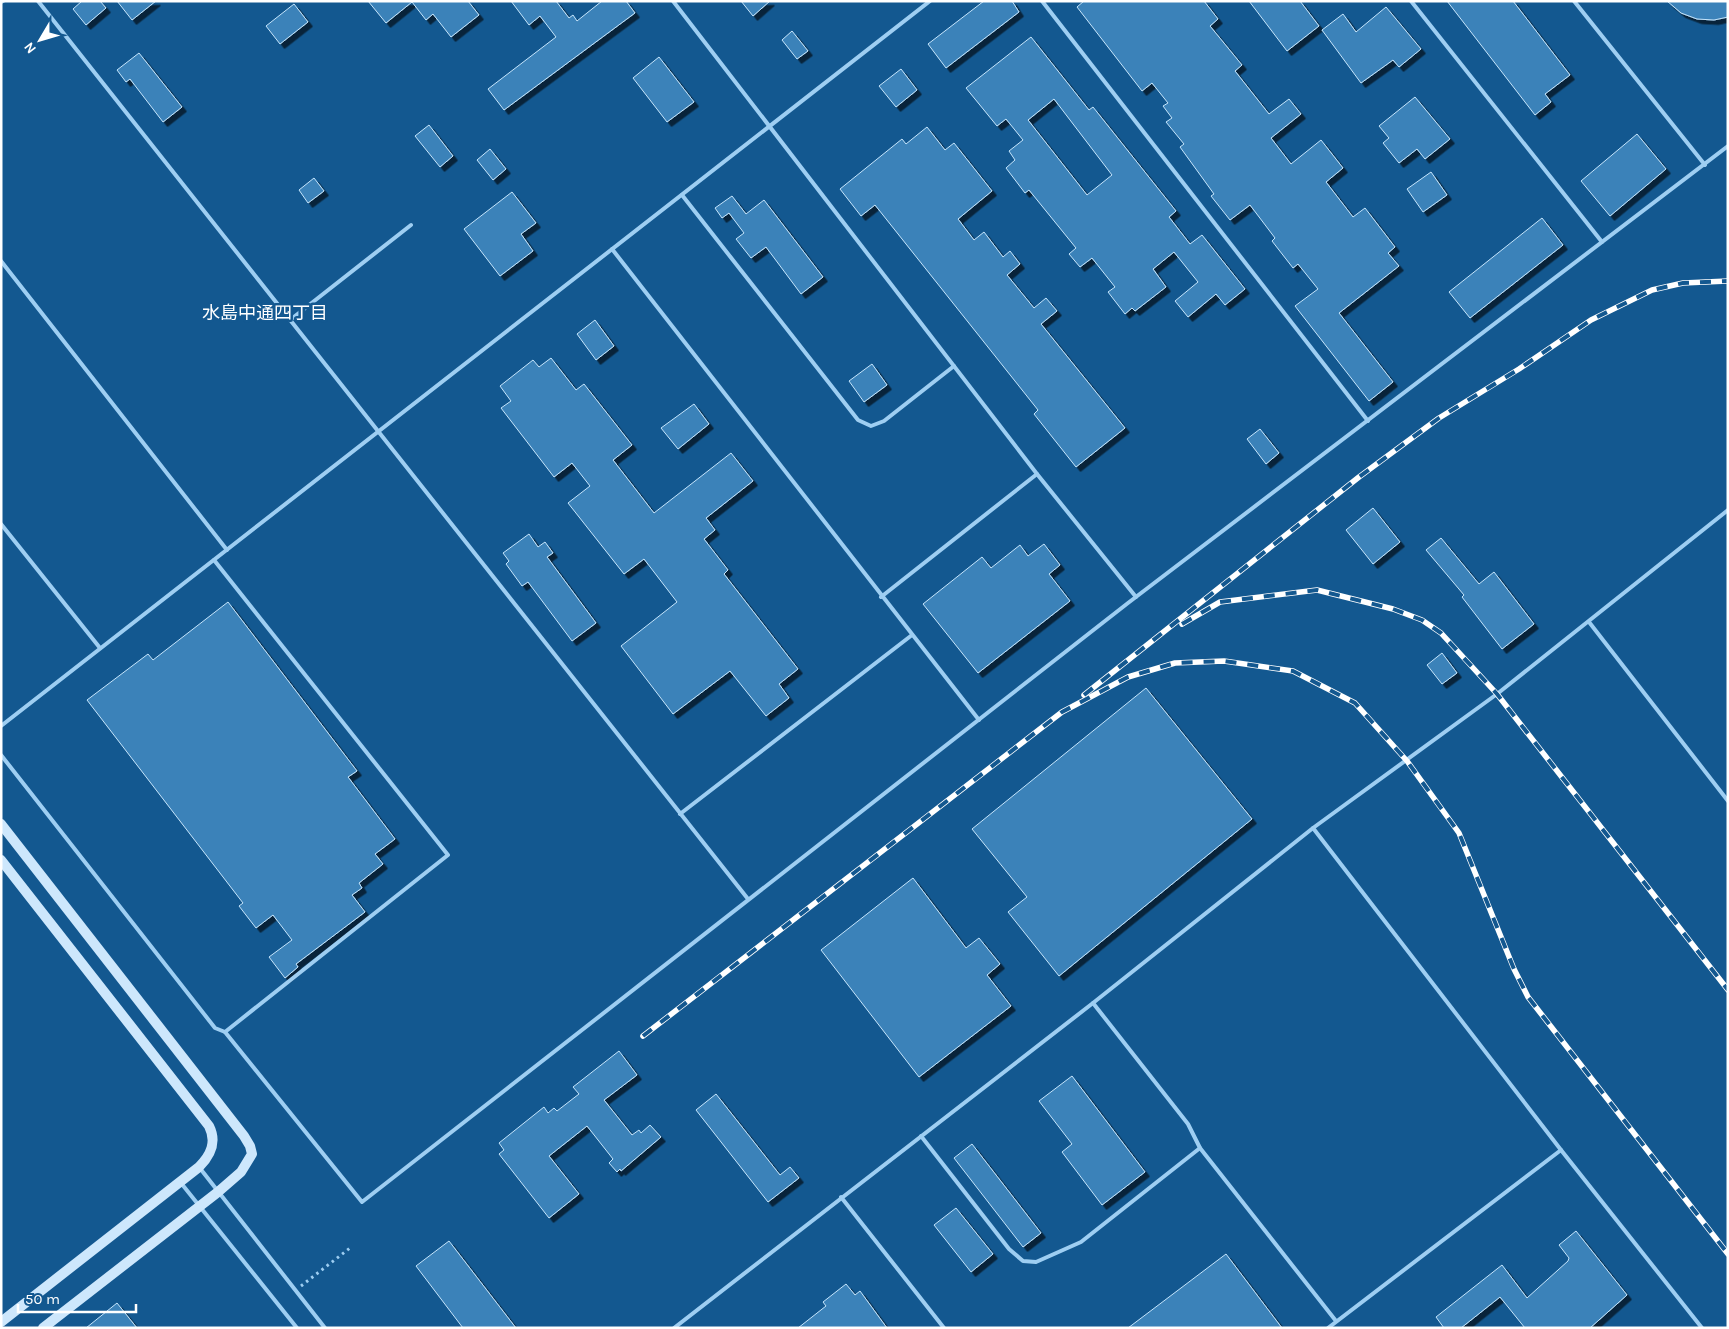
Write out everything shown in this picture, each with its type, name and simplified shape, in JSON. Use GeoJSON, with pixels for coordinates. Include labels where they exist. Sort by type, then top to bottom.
{"type":"FeatureCollection","features":[{"type":"Feature","properties":{"kind":"street"},"geometry":{"type":"LineString","coordinates":[[1,824],[250,1146],[252,1154],[248,1164],[218,1192],[43,1328]]}},
{"type":"Feature","properties":{"kind":"street"},"geometry":{"type":"LineString","coordinates":[[1,860],[209,1126],[213,1133],[214,1144],[206,1161],[199,1167],[1,1322]]}},
{"type":"Feature","properties":{"kind":"lane"},"geometry":{"type":"LineString","coordinates":[[38,1],[748,900]]}},
{"type":"Feature","properties":{"kind":"lane"},"geometry":{"type":"LineString","coordinates":[[673,1],[1037,474],[1136,597]]}},
{"type":"Feature","properties":{"kind":"lane"},"geometry":{"type":"LineString","coordinates":[[1,726],[930,1]]}},
{"type":"Feature","properties":{"kind":"lane"},"geometry":{"type":"LineString","coordinates":[[1042,1],[1368,421]]}},
{"type":"Feature","properties":{"kind":"lane"},"geometry":{"type":"LineString","coordinates":[[1411,1],[1602,242]]}},
{"type":"Feature","properties":{"kind":"lane"},"geometry":{"type":"LineString","coordinates":[[1574,1],[1705,164]]}},
{"type":"Feature","properties":{"kind":"lane"},"geometry":{"type":"LineString","coordinates":[[1,755],[215,1028],[225,1032],[362,1202],[1136,597],[1728,146]]}},
{"type":"Feature","properties":{"kind":"lane"},"geometry":{"type":"LineString","coordinates":[[682,194],[858,420],[871,426],[884,421],[954,366]]}},
{"type":"Feature","properties":{"kind":"lane"},"geometry":{"type":"LineString","coordinates":[[290,320],[412,225]]}},
{"type":"Feature","properties":{"kind":"lane"},"geometry":{"type":"LineString","coordinates":[[612,249],[979,720]]}},
{"type":"Feature","properties":{"kind":"lane"},"geometry":{"type":"LineString","coordinates":[[1,261],[3,267],[227,550]]}},
{"type":"Feature","properties":{"kind":"lane"},"geometry":{"type":"LineString","coordinates":[[882,596],[1037,474]]}},
{"type":"Feature","properties":{"kind":"lane"},"geometry":{"type":"LineString","coordinates":[[674,1328],[1092,1003],[1313,828],[1497,694],[1728,510]]}},
{"type":"Feature","properties":{"kind":"lane"},"geometry":{"type":"LineString","coordinates":[[1,524],[100,648]]}},
{"type":"Feature","properties":{"kind":"lane"},"geometry":{"type":"LineString","coordinates":[[214,560],[448,855],[225,1032]]}},
{"type":"Feature","properties":{"kind":"lane"},"geometry":{"type":"LineString","coordinates":[[1589,622],[1728,801]]}},
{"type":"Feature","properties":{"kind":"lane"},"geometry":{"type":"LineString","coordinates":[[680,814],[912,635]]}},
{"type":"Feature","properties":{"kind":"lane"},"geometry":{"type":"LineString","coordinates":[[1313,828],[1561,1150],[1702,1328]]}},
{"type":"Feature","properties":{"kind":"lane"},"geometry":{"type":"LineString","coordinates":[[1092,1003],[1188,1124],[1200,1148],[1336,1321]]}},
{"type":"Feature","properties":{"kind":"lane"},"geometry":{"type":"LineString","coordinates":[[921,1136],[1009,1249],[1023,1261],[1036,1262],[1081,1242],[1200,1148]]}},
{"type":"Feature","properties":{"kind":"lane"},"geometry":{"type":"LineString","coordinates":[[1328,1328],[1561,1150]]}},
{"type":"Feature","properties":{"kind":"lane"},"geometry":{"type":"LineString","coordinates":[[199,1167],[325,1328]]}},
{"type":"Feature","properties":{"kind":"lane"},"geometry":{"type":"LineString","coordinates":[[180,1182],[297,1328]]}},
{"type":"Feature","properties":{"kind":"lane"},"geometry":{"type":"LineString","coordinates":[[841,1197],[944,1328]]}},
{"type":"Feature","properties":{"kind":"path"},"geometry":{"type":"LineString","coordinates":[[296,1290],[350,1248]]}},
{"type":"Feature","properties":{"kind":"building"},"geometry":{"type":"Polygon","coordinates":[[[82,1],[100,1],[106,8],[86,25],[73,9],[82,1]]]}},
{"type":"Feature","properties":{"kind":"building"},"geometry":{"type":"Polygon","coordinates":[[[117,1],[156,1],[132,20],[117,1]]]}},
{"type":"Feature","properties":{"kind":"building"},"geometry":{"type":"Polygon","coordinates":[[[368,1],[468,1],[479,15],[451,37],[433,14],[426,20],[412,2],[386,23],[368,1]]]}},
{"type":"Feature","properties":{"kind":"building"},"geometry":{"type":"Polygon","coordinates":[[[511,1],[556,1],[569,18],[573,15],[577,21],[602,1],[626,1],[635,13],[504,110],[488,89],[556,37],[540,16],[529,25],[511,1]]]}},
{"type":"Feature","properties":{"kind":"building"},"geometry":{"type":"Polygon","coordinates":[[[741,1],[770,1],[753,16],[741,1]]]}},
{"type":"Feature","properties":{"kind":"building"},"geometry":{"type":"Polygon","coordinates":[[[984,1],[1012,1],[1019,12],[946,68],[928,44],[984,1]]]}},
{"type":"Feature","properties":{"kind":"building"},"geometry":{"type":"Polygon","coordinates":[[[1084,1],[1204,1],[1218,19],[1210,26],[1242,65],[1235,71],[1269,114],[1289,99],[1301,114],[1271,138],[1291,164],[1321,140],[1343,168],[1326,182],[1353,217],[1365,208],[1395,247],[1388,253],[1399,266],[1339,313],[1393,382],[1369,401],[1295,306],[1318,289],[1298,264],[1293,268],[1272,241],[1275,238],[1250,205],[1230,220],[1211,196],[1214,194],[1180,147],[1184,144],[1166,122],[1172,118],[1163,106],[1168,103],[1152,83],[1142,91],[1077,7],[1084,1]]]}},
{"type":"Feature","properties":{"kind":"building"},"geometry":{"type":"Polygon","coordinates":[[[1249,1],[1300,1],[1319,26],[1287,51],[1249,1]]]}},
{"type":"Feature","properties":{"kind":"building"},"geometry":{"type":"Polygon","coordinates":[[[1447,1],[1513,1],[1570,75],[1545,94],[1551,102],[1535,115],[1447,1]]]}},
{"type":"Feature","properties":{"kind":"building"},"geometry":{"type":"Polygon","coordinates":[[[1667,1],[1728,1],[1728,17],[1714,20],[1697,19],[1681,13],[1667,1]]]}},
{"type":"Feature","properties":{"kind":"building"},"geometry":{"type":"Polygon","coordinates":[[[294,4],[308,22],[280,44],[266,26],[294,4]]]}},
{"type":"Feature","properties":{"kind":"building"},"geometry":{"type":"Polygon","coordinates":[[[1386,7],[1421,49],[1399,67],[1393,60],[1361,83],[1322,30],[1343,14],[1356,32],[1386,7]]]}},
{"type":"Feature","properties":{"kind":"building"},"geometry":{"type":"Polygon","coordinates":[[[792,31],[808,51],[797,59],[782,40],[792,31]]]}},
{"type":"Feature","properties":{"kind":"building"},"geometry":{"type":"Polygon","coordinates":[[[1031,37],[1089,110],[1093,107],[1176,211],[1169,217],[1190,244],[1202,235],[1245,289],[1225,305],[1216,294],[1188,317],[1175,301],[1198,282],[1174,252],[1153,269],[1166,287],[1135,311],[1132,308],[1125,314],[1108,292],[1115,287],[1092,258],[1080,267],[1069,254],[1076,248],[1029,190],[1025,193],[1006,168],[1015,160],[1009,151],[1023,140],[1006,119],[997,126],[966,88],[1031,37]],[[1054,99],[1028,120],[1087,195],[1112,175],[1054,99]]]}},
{"type":"Feature","properties":{"kind":"building"},"geometry":{"type":"Polygon","coordinates":[[[139,53],[182,107],[163,122],[130,79],[126,82],[117,70],[139,53]]]}},
{"type":"Feature","properties":{"kind":"building"},"geometry":{"type":"Polygon","coordinates":[[[659,57],[694,102],[667,122],[633,78],[659,57]]]}},
{"type":"Feature","properties":{"kind":"building"},"geometry":{"type":"Polygon","coordinates":[[[901,69],[917,90],[896,107],[879,86],[901,69]]]}},
{"type":"Feature","properties":{"kind":"building"},"geometry":{"type":"Polygon","coordinates":[[[1415,97],[1450,139],[1425,159],[1417,149],[1399,163],[1383,143],[1389,138],[1379,126],[1415,97]]]}},
{"type":"Feature","properties":{"kind":"building"},"geometry":{"type":"Polygon","coordinates":[[[429,125],[453,156],[440,167],[415,136],[429,125]]]}},
{"type":"Feature","properties":{"kind":"building"},"geometry":{"type":"Polygon","coordinates":[[[927,127],[945,150],[954,143],[992,191],[958,219],[974,240],[984,232],[1003,257],[1010,251],[1020,264],[1007,275],[1034,308],[1046,298],[1057,311],[1041,324],[1125,428],[1076,467],[1034,414],[1038,410],[875,205],[861,216],[840,189],[902,139],[906,144],[927,127]]]}},
{"type":"Feature","properties":{"kind":"building"},"geometry":{"type":"Polygon","coordinates":[[[1637,134],[1666,169],[1610,216],[1581,181],[1637,134]]]}},
{"type":"Feature","properties":{"kind":"building"},"geometry":{"type":"Polygon","coordinates":[[[490,149],[506,169],[493,180],[477,160],[490,149]]]}},
{"type":"Feature","properties":{"kind":"building"},"geometry":{"type":"Polygon","coordinates":[[[1431,172],[1447,195],[1423,212],[1407,189],[1431,172]]]}},
{"type":"Feature","properties":{"kind":"building"},"geometry":{"type":"Polygon","coordinates":[[[314,178],[324,191],[308,203],[299,190],[314,178]]]}},
{"type":"Feature","properties":{"kind":"building"},"geometry":{"type":"Polygon","coordinates":[[[512,192],[536,223],[521,234],[533,251],[500,276],[464,229],[512,192]]]}},
{"type":"Feature","properties":{"kind":"building"},"geometry":{"type":"Polygon","coordinates":[[[732,196],[746,214],[764,200],[823,277],[801,294],[766,247],[751,258],[736,239],[744,233],[729,213],[722,218],[715,208],[732,196]]]}},
{"type":"Feature","properties":{"kind":"building"},"geometry":{"type":"Polygon","coordinates":[[[1542,218],[1563,245],[1470,318],[1449,292],[1542,218]]]}},
{"type":"Feature","properties":{"kind":"building"},"geometry":{"type":"Polygon","coordinates":[[[595,320],[614,346],[596,360],[577,334],[595,320]]]}},
{"type":"Feature","properties":{"kind":"building"},"geometry":{"type":"Polygon","coordinates":[[[551,358],[576,390],[584,384],[632,445],[613,460],[654,513],[731,453],[753,481],[706,518],[715,530],[704,539],[728,570],[724,574],[798,669],[779,684],[789,698],[766,716],[730,671],[673,714],[621,646],[677,602],[644,559],[624,574],[568,503],[590,486],[572,463],[554,477],[501,408],[511,401],[500,386],[533,360],[539,367],[551,358]]]}},
{"type":"Feature","properties":{"kind":"building"},"geometry":{"type":"Polygon","coordinates":[[[872,364],[887,385],[864,402],[849,381],[872,364]]]}},
{"type":"Feature","properties":{"kind":"building"},"geometry":{"type":"Polygon","coordinates":[[[694,404],[709,424],[678,449],[661,428],[694,404]]]}},
{"type":"Feature","properties":{"kind":"building"},"geometry":{"type":"Polygon","coordinates":[[[1260,429],[1279,453],[1266,464],[1247,439],[1260,429]]]}},
{"type":"Feature","properties":{"kind":"building"},"geometry":{"type":"Polygon","coordinates":[[[1373,508],[1400,542],[1373,564],[1346,530],[1373,508]]]}},
{"type":"Feature","properties":{"kind":"building"},"geometry":{"type":"Polygon","coordinates":[[[529,534],[538,547],[545,542],[553,553],[547,557],[596,623],[572,641],[528,582],[522,586],[506,564],[509,561],[503,553],[529,534]]]}},
{"type":"Feature","properties":{"kind":"building"},"geometry":{"type":"Polygon","coordinates":[[[1441,538],[1479,584],[1494,572],[1534,624],[1502,649],[1462,597],[1464,595],[1426,550],[1441,538]]]}},
{"type":"Feature","properties":{"kind":"building"},"geometry":{"type":"Polygon","coordinates":[[[1044,544],[1060,565],[1049,574],[1070,601],[978,673],[923,604],[982,557],[991,568],[1020,545],[1028,556],[1044,544]]]}},
{"type":"Feature","properties":{"kind":"building"},"geometry":{"type":"Polygon","coordinates":[[[228,602],[357,771],[348,777],[395,839],[375,854],[383,864],[359,883],[362,888],[352,895],[365,912],[296,964],[298,967],[285,978],[269,957],[292,940],[273,915],[256,928],[239,906],[243,903],[87,700],[148,654],[153,660],[228,602]]]}},
{"type":"Feature","properties":{"kind":"building"},"geometry":{"type":"Polygon","coordinates":[[[1442,653],[1457,673],[1442,684],[1427,665],[1442,653]]]}},
{"type":"Feature","properties":{"kind":"building"},"geometry":{"type":"Polygon","coordinates":[[[1146,688],[1252,819],[1059,976],[1008,912],[1027,897],[972,829],[1146,688]]]}},
{"type":"Feature","properties":{"kind":"building"},"geometry":{"type":"Polygon","coordinates":[[[913,878],[966,948],[979,938],[1000,964],[987,975],[1011,1006],[919,1077],[821,950],[913,878]]]}},
{"type":"Feature","properties":{"kind":"building"},"geometry":{"type":"Polygon","coordinates":[[[619,1051],[637,1075],[604,1100],[632,1135],[639,1130],[641,1133],[650,1125],[661,1137],[621,1171],[620,1169],[617,1172],[609,1163],[613,1159],[587,1126],[549,1156],[579,1194],[549,1218],[499,1154],[504,1150],[499,1143],[544,1107],[548,1113],[554,1108],[557,1111],[579,1094],[573,1087],[619,1051]]]}},
{"type":"Feature","properties":{"kind":"building"},"geometry":{"type":"Polygon","coordinates":[[[1072,1076],[1145,1172],[1102,1205],[1062,1152],[1072,1144],[1039,1101],[1072,1076]]]}},
{"type":"Feature","properties":{"kind":"building"},"geometry":{"type":"Polygon","coordinates":[[[716,1094],[780,1175],[790,1167],[799,1178],[768,1202],[696,1110],[716,1094]]]}},
{"type":"Feature","properties":{"kind":"building"},"geometry":{"type":"Polygon","coordinates":[[[972,1144],[1041,1233],[1023,1247],[954,1158],[972,1144]]]}},
{"type":"Feature","properties":{"kind":"building"},"geometry":{"type":"Polygon","coordinates":[[[956,1208],[993,1254],[971,1272],[934,1225],[956,1208]]]}},
{"type":"Feature","properties":{"kind":"building"},"geometry":{"type":"Polygon","coordinates":[[[1576,1231],[1627,1295],[1590,1328],[1525,1328],[1500,1297],[1461,1328],[1444,1328],[1436,1317],[1502,1265],[1527,1298],[1568,1261],[1569,1258],[1559,1245],[1576,1231]]]}},
{"type":"Feature","properties":{"kind":"building"},"geometry":{"type":"Polygon","coordinates":[[[449,1241],[516,1328],[463,1328],[416,1266],[449,1241]]]}},
{"type":"Feature","properties":{"kind":"building"},"geometry":{"type":"Polygon","coordinates":[[[1226,1254],[1282,1328],[1128,1328],[1226,1254]]]}},
{"type":"Feature","properties":{"kind":"building"},"geometry":{"type":"Polygon","coordinates":[[[846,1284],[855,1295],[860,1291],[887,1328],[798,1328],[826,1306],[823,1302],[846,1284]]]}},
{"type":"Feature","properties":{"kind":"building"},"geometry":{"type":"Polygon","coordinates":[[[117,1303],[137,1328],[86,1328],[117,1303]]]}},
{"type":"Feature","properties":{"kind":"railway"},"geometry":{"type":"LineString","coordinates":[[1084,695],[1359,477],[1439,418],[1519,369],[1591,320],[1652,290],[1683,283],[1728,281]]}},
{"type":"Feature","properties":{"kind":"railway"},"geometry":{"type":"LineString","coordinates":[[1182,624],[1220,602],[1317,590],[1393,609],[1422,620],[1441,633],[1497,694],[1728,990]]}},
{"type":"Feature","properties":{"kind":"railway"},"geometry":{"type":"LineString","coordinates":[[643,1036],[1062,712],[1128,677],[1175,663],[1224,661],[1293,671],[1355,703],[1407,761],[1459,833],[1514,969],[1528,997],[1728,1254]]}},
{"type":"Feature","properties":{"kind":"district","name":"水島中通四丁目"},"geometry":{"type":"Point","coordinates":[265,313]}}]}
